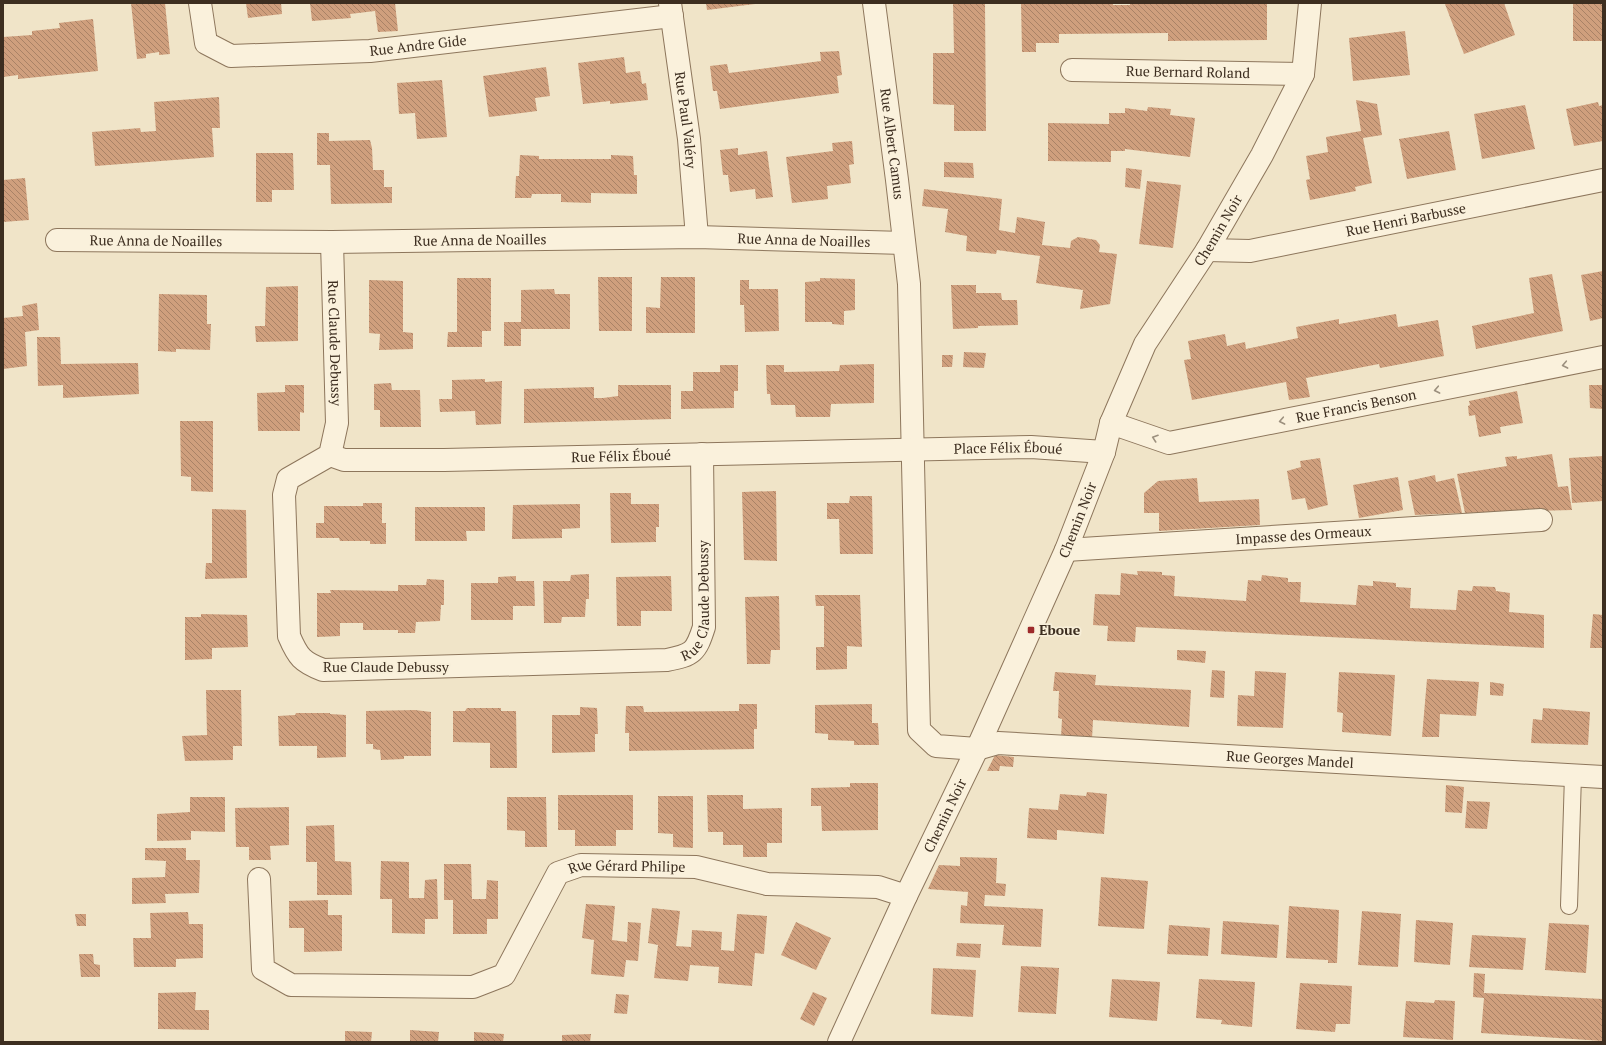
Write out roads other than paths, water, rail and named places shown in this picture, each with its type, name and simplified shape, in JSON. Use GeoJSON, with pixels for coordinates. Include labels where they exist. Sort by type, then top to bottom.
{"type":"FeatureCollection","features":[{"type":"Feature","properties":{"kind":"street","name":"Rue Andre Gide"},"geometry":{"type":"LineString","coordinates":[[200,3],[206,43],[231,56],[370,51],[671,9]]}},
{"type":"Feature","properties":{"kind":"street","name":"Rue Albert Camus"},"geometry":{"type":"LineString","coordinates":[[874,3],[909,284],[918,730],[936,746],[977,749]]}},
{"type":"Feature","properties":{"kind":"street","name":"Chemin Noir"},"geometry":{"type":"LineString","coordinates":[[842,1042],[906,896],[977,749],[1066,550],[1104,452],[1111,423],[1145,344],[1207,250],[1262,155],[1303,74],[1310,3]]}},
{"type":"Feature","properties":{"kind":"street","name":"Rue Paul Valéry"},"geometry":{"type":"LineString","coordinates":[[671,9],[688,139],[697,237]]}},
{"type":"Feature","properties":{"kind":"street","name":"Rue Bernard Roland"},"geometry":{"type":"LineString","coordinates":[[1072,70],[1303,74]]}},
{"type":"Feature","properties":{"kind":"street","name":"Rue Henri Barbusse"},"geometry":{"type":"LineString","coordinates":[[1207,250],[1250,251],[1603,180]]}},
{"type":"Feature","properties":{"kind":"street","name":"Rue Anna de Noailles"},"geometry":{"type":"LineString","coordinates":[[57,240],[332,242],[697,237],[904,243]]}},
{"type":"Feature","properties":{"kind":"street","name":"Rue Claude Debussy"},"geometry":{"type":"LineString","coordinates":[[332,242],[337,423],[330,455],[288,479],[284,495],[289,636],[296,653],[309,664],[323,670],[659,660],[685,657],[698,645],[704,627],[702,454]]}},
{"type":"Feature","properties":{"kind":"street","name":"Rue Francis Benson"},"geometry":{"type":"LineString","coordinates":[[1111,423],[1169,443],[1603,358]]}},
{"type":"Feature","properties":{"kind":"street","name":"Place Félix Éboué"},"geometry":{"type":"LineString","coordinates":[[912,449],[1031,447],[1104,452]]}},
{"type":"Feature","properties":{"kind":"street","name":"Rue Félix Éboué"},"geometry":{"type":"LineString","coordinates":[[330,455],[344,460],[444,460],[912,449]]}},
{"type":"Feature","properties":{"kind":"street","name":"Impasse des Ormeaux"},"geometry":{"type":"LineString","coordinates":[[1066,550],[1541,520]]}},
{"type":"Feature","properties":{"kind":"street","name":"Rue Georges Mandel"},"geometry":{"type":"LineString","coordinates":[[977,749],[998,743],[1603,777]]}},
{"type":"Feature","properties":{"kind":"street","name":"Rue Gérard Philipe"},"geometry":{"type":"LineString","coordinates":[[259,880],[263,969],[291,985],[473,987],[504,975],[558,873],[581,865],[696,867],[767,884],[878,888],[906,896]]}},
{"type":"Feature","properties":{"kind":"lane"},"geometry":{"type":"LineString","coordinates":[[1569,906],[1573,775]]}},
{"type":"Feature","properties":{"kind":"place","name":"Eboue"},"geometry":{"type":"Point","coordinates":[1031,630]}}]}
